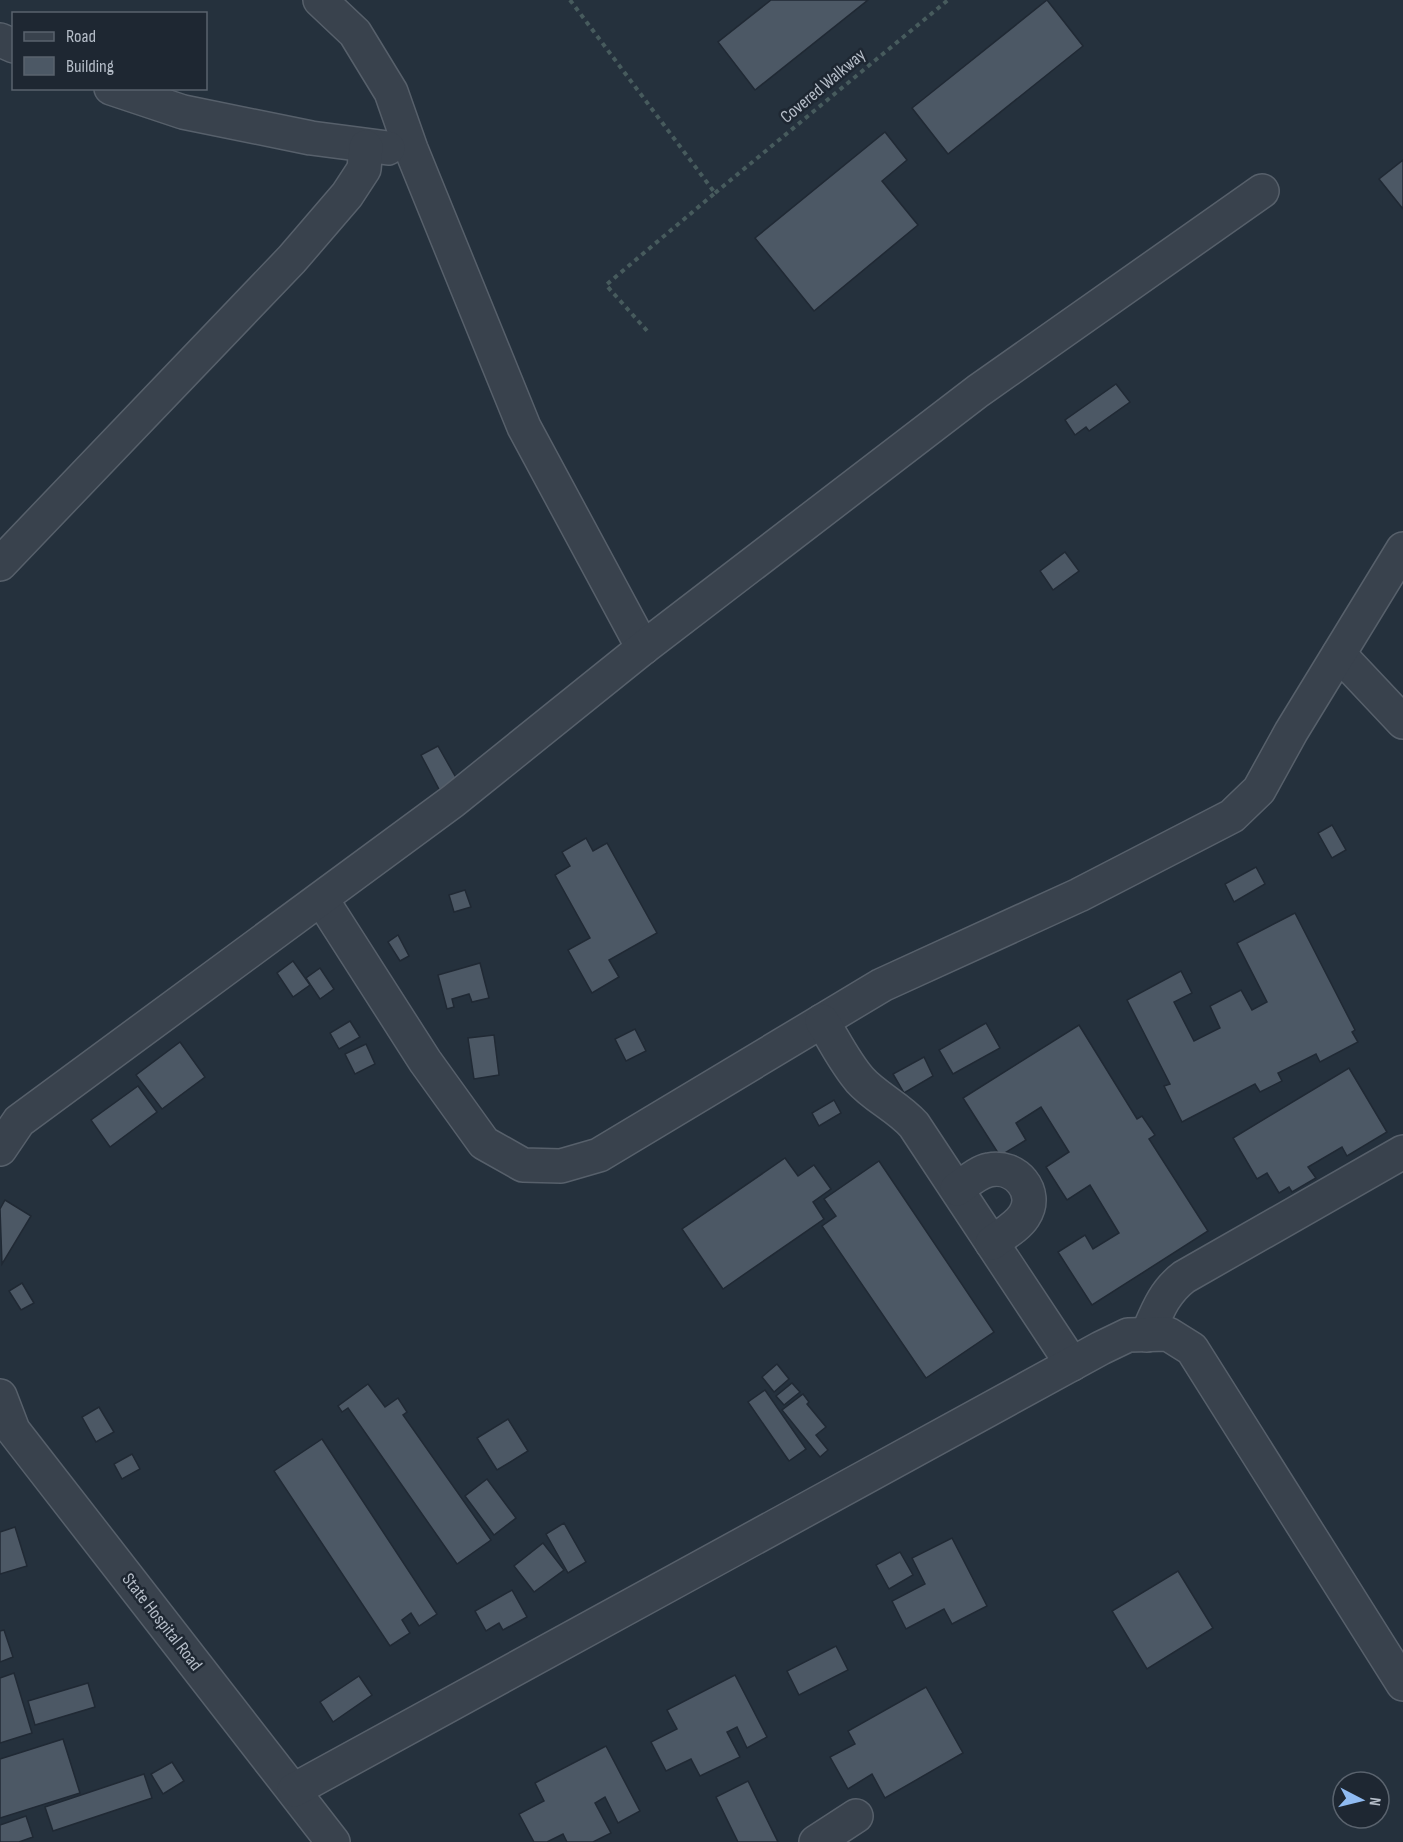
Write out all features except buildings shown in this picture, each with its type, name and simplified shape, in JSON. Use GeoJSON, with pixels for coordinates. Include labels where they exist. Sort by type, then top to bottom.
{"type":"FeatureCollection","features":[{"type":"Feature","properties":{"kind":"street"},"geometry":{"type":"LineString","coordinates":[[320,0],[355,33],[391,92],[411,149],[524,427],[643,648]]}},
{"type":"Feature","properties":{"kind":"street"},"geometry":{"type":"LineString","coordinates":[[117,90],[183,112],[366,147],[411,149]]}},
{"type":"Feature","properties":{"kind":"street"},"geometry":{"type":"LineString","coordinates":[[0,564],[292,259],[347,195],[364,169],[366,147]]}},
{"type":"Feature","properties":{"kind":"street"},"geometry":{"type":"LineString","coordinates":[[0,1149],[9,1123],[322,900],[453,801],[643,648],[978,391],[1262,190]]}},
{"type":"Feature","properties":{"kind":"street"},"geometry":{"type":"LineString","coordinates":[[322,900],[425,1061],[484,1143],[523,1165],[561,1166],[598,1155],[882,985],[1079,896],[1232,816],[1259,790],[1403,549]]}},
{"type":"Feature","properties":{"kind":"street"},"geometry":{"type":"LineString","coordinates":[[1339,654],[1403,722]]}},
{"type":"Feature","properties":{"kind":"street"},"geometry":{"type":"LineString","coordinates":[[822,1021],[859,1079],[870,1090],[899,1109],[914,1125],[1072,1364]]}},
{"type":"Feature","properties":{"kind":"street"},"geometry":{"type":"LineString","coordinates":[[1147,1335],[1163,1299],[1171,1287],[1184,1277],[1403,1152]]}},
{"type":"Feature","properties":{"kind":"street"},"geometry":{"type":"LineString","coordinates":[[957,1189],[991,1169],[1011,1171],[1023,1182],[1029,1200],[1028,1210],[1023,1218],[992,1243]]}},
{"type":"Feature","properties":{"kind":"street"},"geometry":{"type":"LineString","coordinates":[[294,1790],[1128,1335],[1167,1334],[1192,1349],[1403,1684]]}},
{"type":"Feature","properties":{"kind":"street","name":"State Hospital Road"},"geometry":{"type":"LineString","coordinates":[[0,1396],[6,1425],[333,1842]]}},
{"type":"Feature","properties":{"kind":"street"},"geometry":{"type":"LineString","coordinates":[[816,1842],[856,1816]]}},
{"type":"Feature","properties":{"kind":"path"},"geometry":{"type":"LineString","coordinates":[[570,0],[715,194]]}},
{"type":"Feature","properties":{"kind":"path","name":"Covered Walkway"},"geometry":{"type":"LineString","coordinates":[[649,333],[606,285],[948,0]]}}]}
